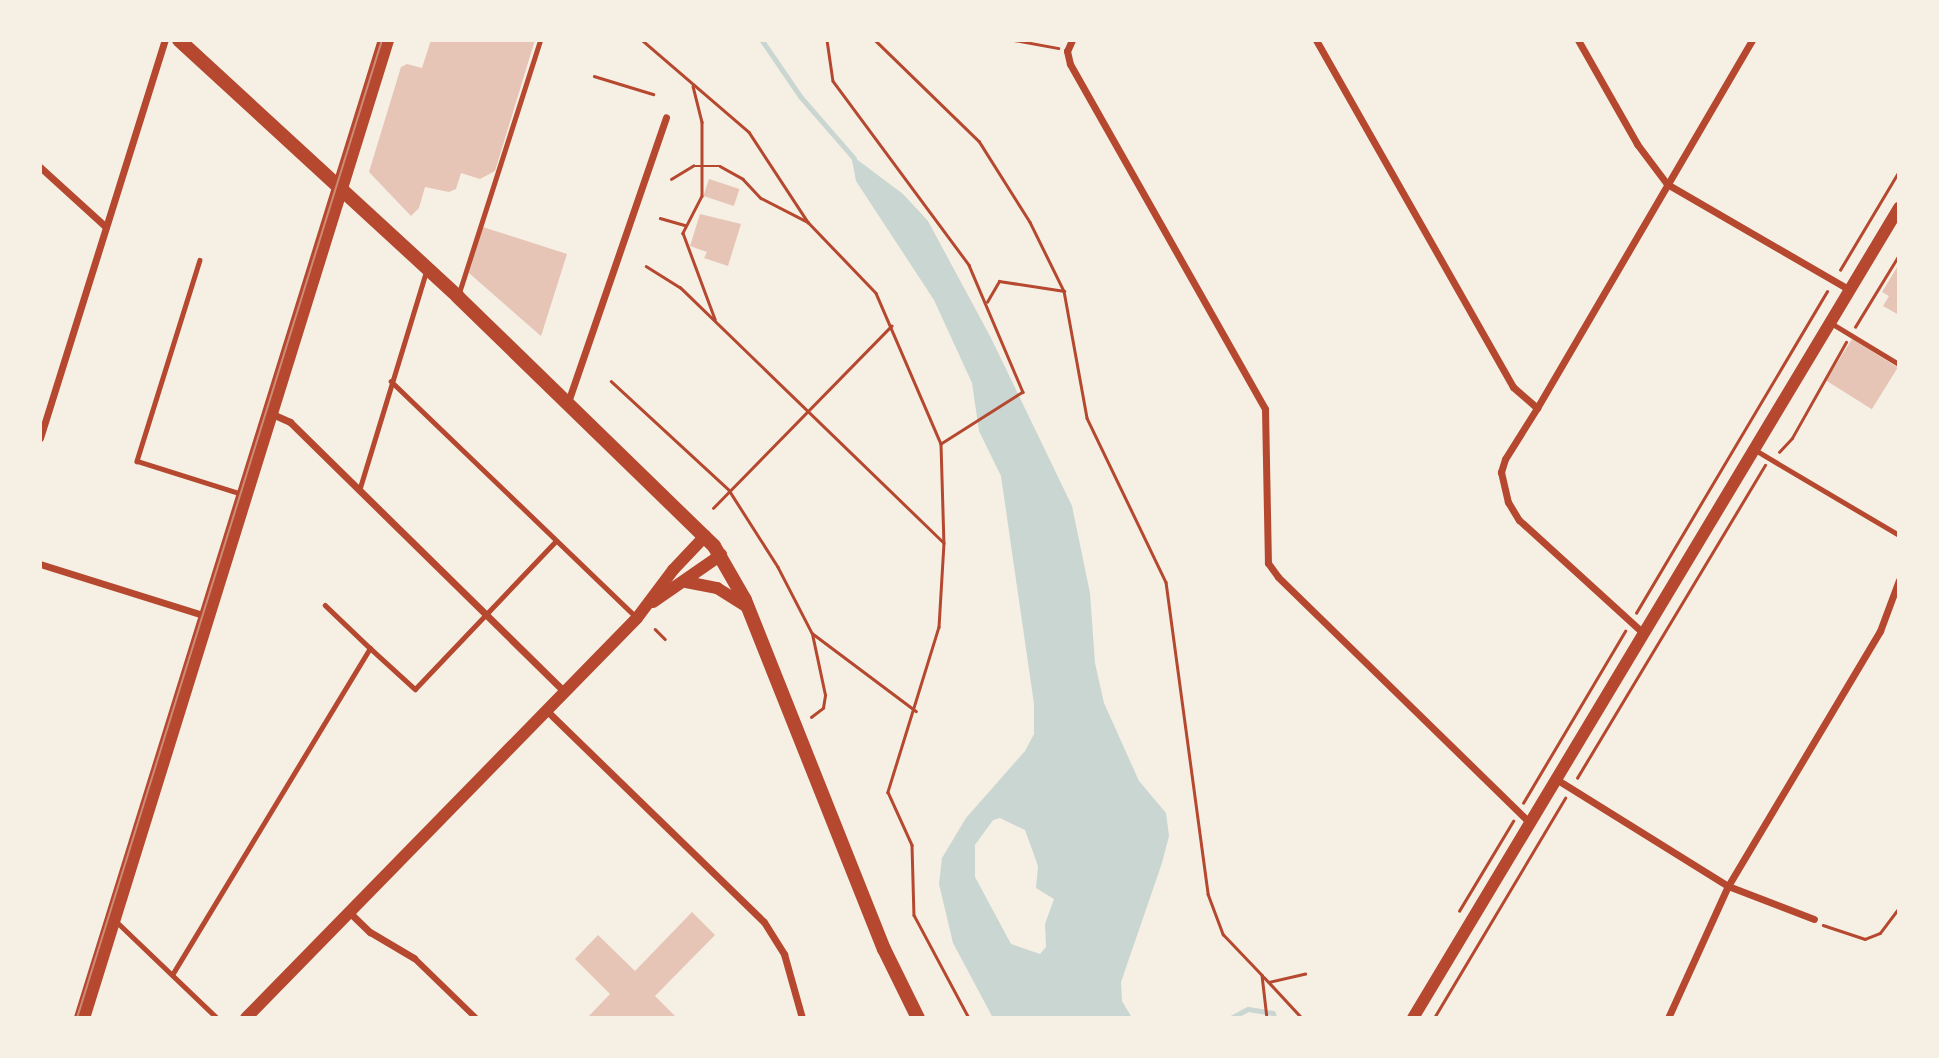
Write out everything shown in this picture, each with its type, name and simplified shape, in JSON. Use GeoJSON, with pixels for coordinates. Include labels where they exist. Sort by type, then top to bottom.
{"type":"FeatureCollection","features":[{"type":"Feature","properties":{"kind":"highway"},"geometry":{"type":"LineString","coordinates":[[82,1018],[386,40]]}},
{"type":"Feature","properties":{"kind":"main road"},"geometry":{"type":"LineString","coordinates":[[179,40],[428,268],[705,536],[721,555],[747,607],[884,949],[918,1018]]}},
{"type":"Feature","properties":{"kind":"street"},"geometry":{"type":"LineString","coordinates":[[40,438],[44,415],[165,40]]}},
{"type":"Feature","properties":{"kind":"street"},"geometry":{"type":"LineString","coordinates":[[1072,40],[1067,51],[1265,409],[1268,563],[1278,577],[1530,823]]}},
{"type":"Feature","properties":{"kind":"street"},"geometry":{"type":"LineString","coordinates":[[1316,40],[1513,387],[1537,408]]}},
{"type":"Feature","properties":{"kind":"street"},"geometry":{"type":"LineString","coordinates":[[1578,40],[1637,144],[1667,184],[1850,290]]}},
{"type":"Feature","properties":{"kind":"street"},"geometry":{"type":"LineString","coordinates":[[1643,633],[1520,520],[1508,502],[1501,472],[1505,459],[1752,40]]}},
{"type":"Feature","properties":{"kind":"street"},"geometry":{"type":"LineString","coordinates":[[568,402],[666,117]]}},
{"type":"Feature","properties":{"kind":"street"},"geometry":{"type":"LineString","coordinates":[[40,167],[106,226]]}},
{"type":"Feature","properties":{"kind":"street"},"geometry":{"type":"LineString","coordinates":[[1413,1018],[1899,208]]}},
{"type":"Feature","properties":{"kind":"street"},"geometry":{"type":"LineString","coordinates":[[270,413],[290,422],[562,690]]}},
{"type":"Feature","properties":{"kind":"street"},"geometry":{"type":"LineString","coordinates":[[246,1018],[544,708],[637,618],[650,604],[673,569],[705,536]]}},
{"type":"Feature","properties":{"kind":"street"},"geometry":{"type":"LineString","coordinates":[[650,604],[686,582],[721,555]]}},
{"type":"Feature","properties":{"kind":"street"},"geometry":{"type":"LineString","coordinates":[[40,564],[206,616]]}},
{"type":"Feature","properties":{"kind":"street"},"geometry":{"type":"LineString","coordinates":[[1668,1018],[1728,886],[1880,631],[1899,580]]}},
{"type":"Feature","properties":{"kind":"street"},"geometry":{"type":"LineString","coordinates":[[686,582],[717,588],[747,607]]}},
{"type":"Feature","properties":{"kind":"street"},"geometry":{"type":"LineString","coordinates":[[544,708],[764,922],[784,954],[802,1018]]}},
{"type":"Feature","properties":{"kind":"street"},"geometry":{"type":"LineString","coordinates":[[1556,779],[1728,886],[1814,919]]}},
{"type":"Feature","properties":{"kind":"street"},"geometry":{"type":"LineString","coordinates":[[349,911],[370,932],[414,958],[476,1018]]}},
{"type":"Feature","properties":{"kind":"lane"},"geometry":{"type":"LineString","coordinates":[[458,297],[540,40]]}},
{"type":"Feature","properties":{"kind":"lane"},"geometry":{"type":"LineString","coordinates":[[200,260],[137,461],[244,494]]}},
{"type":"Feature","properties":{"kind":"lane"},"geometry":{"type":"LineString","coordinates":[[359,491],[428,268]]}},
{"type":"Feature","properties":{"kind":"lane"},"geometry":{"type":"LineString","coordinates":[[1831,323],[1899,364]]}},
{"type":"Feature","properties":{"kind":"lane"},"geometry":{"type":"LineString","coordinates":[[391,381],[637,618]]}},
{"type":"Feature","properties":{"kind":"lane"},"geometry":{"type":"LineString","coordinates":[[1756,450],[1899,535]]}},
{"type":"Feature","properties":{"kind":"lane"},"geometry":{"type":"LineString","coordinates":[[325,605],[415,689],[484,613],[556,541]]}},
{"type":"Feature","properties":{"kind":"lane"},"geometry":{"type":"LineString","coordinates":[[172,975],[370,648]]}},
{"type":"Feature","properties":{"kind":"lane"},"geometry":{"type":"LineString","coordinates":[[113,918],[216,1018]]}},
{"type":"Feature","properties":{"kind":"path"},"geometry":{"type":"LineString","coordinates":[[642,40],[749,132],[808,222],[876,293],[941,444],[944,543],[939,627],[916,710],[888,792],[912,845],[914,915],[969,1018]]}},
{"type":"Feature","properties":{"kind":"path"},"geometry":{"type":"LineString","coordinates":[[827,40],[833,81],[961,253],[987,303],[1023,392],[941,444]]}},
{"type":"Feature","properties":{"kind":"path"},"geometry":{"type":"LineString","coordinates":[[875,40],[979,141],[1030,222],[1064,291],[1087,418],[1166,582],[1208,894],[1223,934],[1302,1018]]}},
{"type":"Feature","properties":{"kind":"path"},"geometry":{"type":"LineString","coordinates":[[1014,40],[1067,51]]}},
{"type":"Feature","properties":{"kind":"path"},"geometry":{"type":"LineString","coordinates":[[594,76],[653,94]]}},
{"type":"Feature","properties":{"kind":"path"},"geometry":{"type":"LineString","coordinates":[[693,86],[702,122],[702,196],[683,233],[717,322]]}},
{"type":"Feature","properties":{"kind":"path"},"geometry":{"type":"LineString","coordinates":[[671,179],[693,166],[720,166],[743,179],[761,198],[808,222]]}},
{"type":"Feature","properties":{"kind":"path"},"geometry":{"type":"LineString","coordinates":[[1455,918],[1899,171]]}},
{"type":"Feature","properties":{"kind":"path"},"geometry":{"type":"LineString","coordinates":[[660,218],[685,225]]}},
{"type":"Feature","properties":{"kind":"path"},"geometry":{"type":"LineString","coordinates":[[1434,1018],[1769,458],[1792,438],[1850,335],[1899,256]]}},
{"type":"Feature","properties":{"kind":"path"},"geometry":{"type":"LineString","coordinates":[[646,266],[680,287],[944,543]]}},
{"type":"Feature","properties":{"kind":"path"},"geometry":{"type":"LineString","coordinates":[[987,303],[999,281],[1064,291]]}},
{"type":"Feature","properties":{"kind":"path"},"geometry":{"type":"LineString","coordinates":[[713,508],[891,326]]}},
{"type":"Feature","properties":{"kind":"path"},"geometry":{"type":"LineString","coordinates":[[611,381],[729,490],[811,633],[825,695],[823,708],[811,716]]}},
{"type":"Feature","properties":{"kind":"path"},"geometry":{"type":"LineString","coordinates":[[655,629],[666,639]]}},
{"type":"Feature","properties":{"kind":"path"},"geometry":{"type":"LineString","coordinates":[[811,633],[916,710]]}},
{"type":"Feature","properties":{"kind":"path"},"geometry":{"type":"LineString","coordinates":[[1814,919],[1865,939],[1880,933],[1899,908]]}},
{"type":"Feature","properties":{"kind":"path"},"geometry":{"type":"LineString","coordinates":[[1269,982],[1305,974]]}},
{"type":"Feature","properties":{"kind":"path"},"geometry":{"type":"LineString","coordinates":[[1262,975],[1267,1018]]}},
{"type":"Feature","properties":{"kind":"shaded area"},"geometry":{"type":"Polygon","coordinates":[[[851,155],[903,194],[928,221],[991,338],[1072,506],[1090,593],[1095,663],[1104,703],[1139,781],[1166,813],[1169,836],[1121,982],[1122,1001],[1132,1018],[993,1018],[953,943],[939,884],[942,858],[966,818],[1025,751],[1034,734],[1034,704],[1001,476],[979,431],[972,383],[934,300],[856,181],[851,155]],[[1000,818],[993,820],[975,845],[975,877],[1011,944],[1040,954],[1046,947],[1045,924],[1054,899],[1036,888],[1038,866],[1025,830],[1000,818]]]}},
{"type":"Feature","properties":{"kind":"building"},"geometry":{"type":"Polygon","coordinates":[[[431,40],[535,40],[495,171],[480,179],[461,173],[456,189],[449,192],[425,187],[419,208],[411,216],[369,172],[401,67],[407,64],[422,68],[431,40]]]}},
{"type":"Feature","properties":{"kind":"building"},"geometry":{"type":"Polygon","coordinates":[[[709,179],[739,189],[734,206],[703,196],[709,179]]]}},
{"type":"Feature","properties":{"kind":"building"},"geometry":{"type":"Polygon","coordinates":[[[700,214],[741,224],[728,266],[704,258],[707,252],[690,246],[700,214]]]}},
{"type":"Feature","properties":{"kind":"building"},"geometry":{"type":"Polygon","coordinates":[[[483,227],[567,254],[541,336],[469,273],[483,227]]]}},
{"type":"Feature","properties":{"kind":"building"},"geometry":{"type":"Polygon","coordinates":[[[1899,264],[1899,315],[1883,306],[1889,296],[1882,292],[1899,264]]]}},
{"type":"Feature","properties":{"kind":"building"},"geometry":{"type":"Polygon","coordinates":[[[1852,339],[1898,368],[1872,409],[1826,381],[1852,339]]]}},
{"type":"Feature","properties":{"kind":"building"},"geometry":{"type":"Polygon","coordinates":[[[692,912],[715,935],[655,996],[677,1018],[587,1018],[610,994],[575,959],[598,935],[635,971],[692,912]]]}},
{"type":"Feature","properties":{"kind":"waterway"},"geometry":{"type":"LineString","coordinates":[[762,40],[801,97],[854,158]]}},
{"type":"Feature","properties":{"kind":"waterway"},"geometry":{"type":"LineString","coordinates":[[1231,1018],[1248,1009],[1273,1013],[1275,1018]]}},
{"type":"Feature","properties":{"kind":"tram line"},"geometry":{"type":"LineString","coordinates":[[77,1018],[382,40]]}}]}
